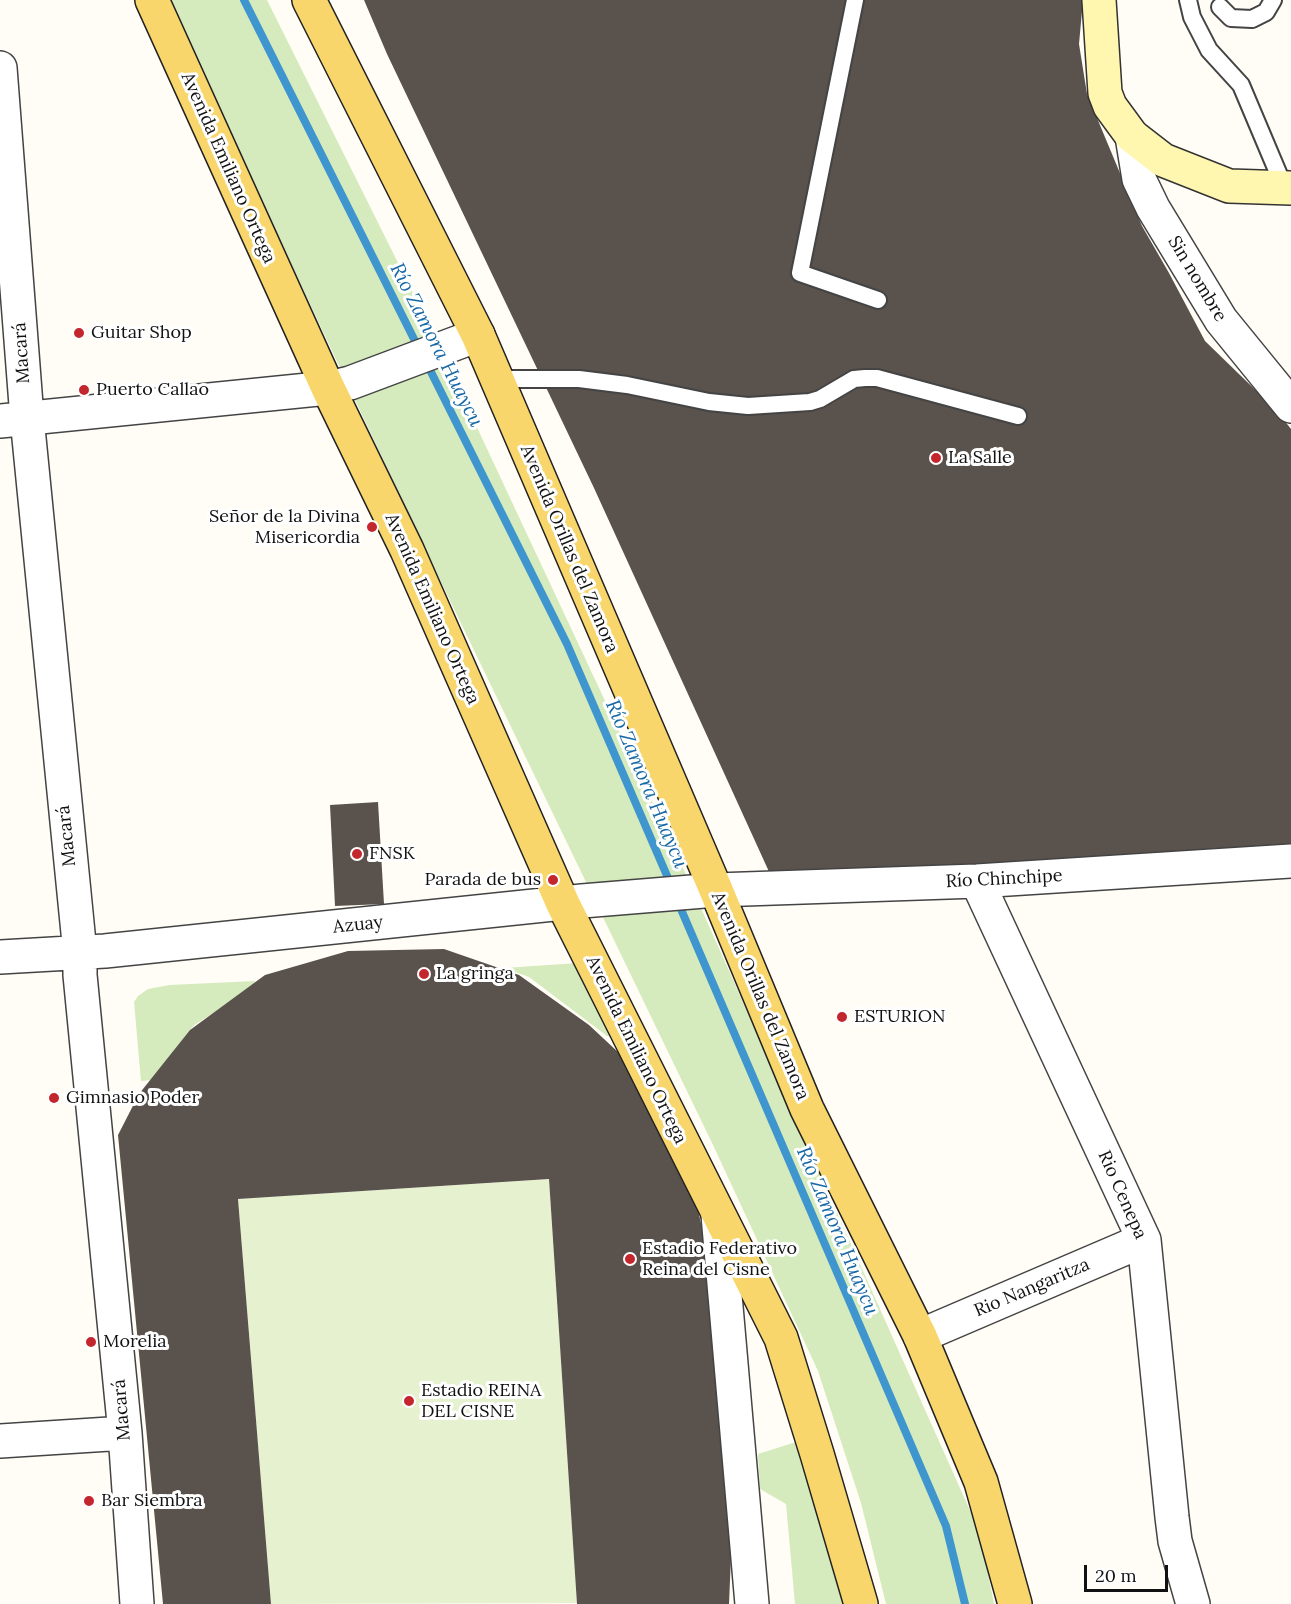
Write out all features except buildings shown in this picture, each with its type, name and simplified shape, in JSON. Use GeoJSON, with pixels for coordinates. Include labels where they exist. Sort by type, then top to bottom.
{"type":"FeatureCollection","features":[{"type":"Feature","properties":{"kind":"main road","name":"Avenida Emiliano Ortega"},"geometry":{"type":"LineString","coordinates":[[152,0],[339,385],[407,550],[718,1215],[781,1338],[818,1454],[861,1604]]}},
{"type":"Feature","properties":{"kind":"main road","name":"Avenida Orillas del Zamora"},"geometry":{"type":"LineString","coordinates":[[309,0],[467,339],[496,379],[701,891],[920,1336],[981,1482],[1015,1604]]}},
{"type":"Feature","properties":{"kind":"main road"},"geometry":{"type":"LineString","coordinates":[[1099,0],[1105,93],[1110,106],[1132,136],[1163,160],[1229,186],[1287,188]]}},
{"type":"Feature","properties":{"kind":"street","name":"Macará"},"geometry":{"type":"LineString","coordinates":[[0,68],[14,420],[80,953],[80,975],[124,1433],[137,1604]]}},
{"type":"Feature","properties":{"kind":"street","name":"Sin nombre"},"geometry":{"type":"LineString","coordinates":[[1132,136],[1139,179],[1154,208],[1221,320],[1291,406]]}},
{"type":"Feature","properties":{"kind":"street"},"geometry":{"type":"LineString","coordinates":[[14,420],[339,385],[467,339]]}},
{"type":"Feature","properties":{"kind":"street","name":"Río Chinchipe"},"geometry":{"type":"LineString","coordinates":[[701,891],[977,881],[1291,861]]}},
{"type":"Feature","properties":{"kind":"street","name":"Rio Cenepa"},"geometry":{"type":"LineString","coordinates":[[977,881],[1144,1240],[1175,1541],[1194,1604]]}},
{"type":"Feature","properties":{"kind":"street","name":"Azuay"},"geometry":{"type":"LineString","coordinates":[[0,957],[80,953],[701,891]]}},
{"type":"Feature","properties":{"kind":"street","name":"Avenida Emiliano Ortega"},"geometry":{"type":"LineString","coordinates":[[718,1215],[752,1604]]}},
{"type":"Feature","properties":{"kind":"street","name":"Rio Nangaritza"},"geometry":{"type":"LineString","coordinates":[[920,1336],[1144,1240]]}},
{"type":"Feature","properties":{"kind":"street"},"geometry":{"type":"LineString","coordinates":[[0,1440],[124,1433]]}},
{"type":"Feature","properties":{"kind":"lane"},"geometry":{"type":"LineString","coordinates":[[855,0],[800,273],[878,300]]}},
{"type":"Feature","properties":{"kind":"lane"},"geometry":{"type":"LineString","coordinates":[[1188,0],[1192,17],[1209,50],[1241,85],[1287,188]]}},
{"type":"Feature","properties":{"kind":"lane"},"geometry":{"type":"LineString","coordinates":[[1220,7],[1231,18],[1252,19],[1266,12],[1273,0]]}},
{"type":"Feature","properties":{"kind":"lane"},"geometry":{"type":"LineString","coordinates":[[496,379],[579,379],[709,402],[748,406],[810,402],[820,399],[854,379],[877,378],[1018,416]]}},
{"type":"Feature","properties":{"kind":"green space"},"geometry":{"type":"Polygon","coordinates":[[[165,0],[267,0],[430,327],[680,861],[980,1533],[994,1604],[886,1604],[861,1503],[818,1371],[713,1145],[428,555],[165,0]]]}},
{"type":"Feature","properties":{"kind":"green space"},"geometry":{"type":"Polygon","coordinates":[[[578,963],[614,1037],[607,1036],[529,977],[504,968],[578,963]]]}},
{"type":"Feature","properties":{"kind":"green space"},"geometry":{"type":"Polygon","coordinates":[[[255,981],[252,988],[193,1026],[152,1080],[141,1081],[134,1002],[138,996],[148,989],[170,985],[255,981]]]}},
{"type":"Feature","properties":{"kind":"green space","name":"Estadio REINA DEL CISNE"},"geometry":{"type":"Polygon","coordinates":[[[549,1179],[577,1603],[271,1604],[238,1199],[549,1179]]]}},
{"type":"Feature","properties":{"kind":"green space"},"geometry":{"type":"Polygon","coordinates":[[[796,1442],[831,1550],[843,1604],[795,1604],[786,1504],[760,1489],[758,1454],[796,1442]]]}},
{"type":"Feature","properties":{"kind":"waterway","name":"Río Zamora Huaycu"},"geometry":{"type":"LineString","coordinates":[[244,0],[420,351]]}},
{"type":"Feature","properties":{"kind":"waterway","name":"Río Zamora Huaycu"},"geometry":{"type":"LineString","coordinates":[[426,362],[567,644],[671,885]]}},
{"type":"Feature","properties":{"kind":"waterway","name":"Río Zamora Huaycu"},"geometry":{"type":"LineString","coordinates":[[677,900],[946,1526],[965,1604]]}},
{"type":"Feature","properties":{"kind":"place","name":"Guitar Shop"},"geometry":{"type":"Point","coordinates":[79,333]}},
{"type":"Feature","properties":{"kind":"place","name":"Puerto Callao"},"geometry":{"type":"Point","coordinates":[84,390]}},
{"type":"Feature","properties":{"kind":"place","name":"La Salle"},"geometry":{"type":"Point","coordinates":[936,458]}},
{"type":"Feature","properties":{"kind":"place","name":"Señor de la Divina Misericordia"},"geometry":{"type":"Point","coordinates":[372,527]}},
{"type":"Feature","properties":{"kind":"place","name":"FNSK"},"geometry":{"type":"Point","coordinates":[357,854]}},
{"type":"Feature","properties":{"kind":"place","name":"Parada de bus"},"geometry":{"type":"Point","coordinates":[553,880]}},
{"type":"Feature","properties":{"kind":"place","name":"La gringa"},"geometry":{"type":"Point","coordinates":[424,974]}},
{"type":"Feature","properties":{"kind":"place","name":"ESTURION"},"geometry":{"type":"Point","coordinates":[842,1017]}},
{"type":"Feature","properties":{"kind":"place","name":"Gimnasio Poder"},"geometry":{"type":"Point","coordinates":[54,1098]}},
{"type":"Feature","properties":{"kind":"place","name":"Estadio Federativo Reina del Cisne"},"geometry":{"type":"Point","coordinates":[630,1259]}},
{"type":"Feature","properties":{"kind":"place","name":"Morelia"},"geometry":{"type":"Point","coordinates":[91,1342]}},
{"type":"Feature","properties":{"kind":"place","name":"Estadio REINA DEL CISNE"},"geometry":{"type":"Point","coordinates":[409,1401]}},
{"type":"Feature","properties":{"kind":"place","name":"Bar Siembra"},"geometry":{"type":"Point","coordinates":[89,1501]}}]}
